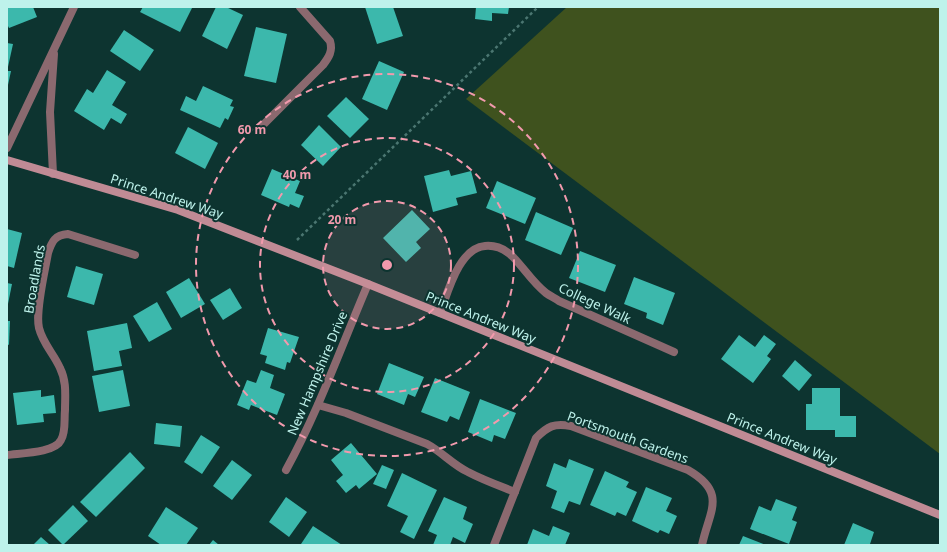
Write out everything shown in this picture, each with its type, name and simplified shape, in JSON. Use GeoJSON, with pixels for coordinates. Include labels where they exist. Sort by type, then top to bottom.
{"type":"FeatureCollection","features":[{"type":"Feature","properties":{"kind":"street"},"geometry":{"type":"LineString","coordinates":[[7,148],[74,7]]}},
{"type":"Feature","properties":{"kind":"street"},"geometry":{"type":"LineString","coordinates":[[260,128],[323,65],[331,53],[332,47],[330,41],[300,7]]}},
{"type":"Feature","properties":{"kind":"street"},"geometry":{"type":"LineString","coordinates":[[53,174],[50,112],[54,49]]}},
{"type":"Feature","properties":{"kind":"street","name":"Prince Andrew Way"},"geometry":{"type":"LineString","coordinates":[[7,160],[178,210],[368,284],[940,515]]}},
{"type":"Feature","properties":{"kind":"street","name":"Broadlands"},"geometry":{"type":"LineString","coordinates":[[7,455],[45,450],[53,447],[59,443],[64,432],[66,390],[64,378],[60,367],[43,340],[39,327],[38,315],[48,253],[54,238],[60,235],[68,234],[135,256]]}},
{"type":"Feature","properties":{"kind":"street","name":"College Walk"},"geometry":{"type":"LineString","coordinates":[[440,313],[456,272],[464,258],[472,250],[482,246],[496,246],[512,256],[545,292],[559,301],[674,352]]}},
{"type":"Feature","properties":{"kind":"street","name":"New Hampshire Drive"},"geometry":{"type":"LineString","coordinates":[[286,470],[318,405],[368,284]]}},
{"type":"Feature","properties":{"kind":"street"},"geometry":{"type":"LineString","coordinates":[[318,405],[346,413],[427,444],[468,472],[515,492]]}},
{"type":"Feature","properties":{"kind":"street","name":"Portsmouth Gardens"},"geometry":{"type":"LineString","coordinates":[[494,545],[528,454],[536,438],[546,428],[556,425],[571,426],[688,470],[700,477],[711,492],[713,506],[702,545]]}},
{"type":"Feature","properties":{"kind":"path"},"geometry":{"type":"LineString","coordinates":[[286,252],[538,7]]}},
{"type":"Feature","properties":{"kind":"green space"},"geometry":{"type":"Polygon","coordinates":[[[567,7],[940,7],[940,454],[466,99],[567,7]]]}},
{"type":"Feature","properties":{"kind":"building"},"geometry":{"type":"Polygon","coordinates":[[[7,7],[33,7],[37,17],[9,28],[7,24],[7,7]]]}},
{"type":"Feature","properties":{"kind":"building"},"geometry":{"type":"Polygon","coordinates":[[[143,7],[192,8],[180,32],[140,12],[143,7]]]}},
{"type":"Feature","properties":{"kind":"building"},"geometry":{"type":"Polygon","coordinates":[[[216,7],[226,7],[243,15],[227,49],[202,36],[216,7]]]}},
{"type":"Feature","properties":{"kind":"building"},"geometry":{"type":"Polygon","coordinates":[[[365,7],[393,7],[403,36],[377,44],[365,7]]]}},
{"type":"Feature","properties":{"kind":"building"},"geometry":{"type":"Polygon","coordinates":[[[476,7],[509,7],[508,14],[492,13],[492,21],[475,19],[476,7]]]}},
{"type":"Feature","properties":{"kind":"building"},"geometry":{"type":"Polygon","coordinates":[[[256,27],[287,34],[276,83],[244,76],[256,27]]]}},
{"type":"Feature","properties":{"kind":"building"},"geometry":{"type":"Polygon","coordinates":[[[124,30],[154,50],[140,71],[110,51],[124,30]]]}},
{"type":"Feature","properties":{"kind":"building"},"geometry":{"type":"Polygon","coordinates":[[[7,43],[13,44],[8,67],[7,67],[7,43]]]}},
{"type":"Feature","properties":{"kind":"building"},"geometry":{"type":"Polygon","coordinates":[[[379,61],[404,72],[387,110],[362,99],[379,61]]]}},
{"type":"Feature","properties":{"kind":"building"},"geometry":{"type":"Polygon","coordinates":[[[107,70],[126,82],[112,105],[127,114],[121,124],[111,118],[104,130],[74,111],[87,89],[93,93],[107,70]]]}},
{"type":"Feature","properties":{"kind":"building"},"geometry":{"type":"Polygon","coordinates":[[[7,71],[11,71],[8,85],[7,85],[7,71]]]}},
{"type":"Feature","properties":{"kind":"building"},"geometry":{"type":"Polygon","coordinates":[[[203,86],[233,100],[230,106],[234,107],[228,120],[225,118],[220,128],[180,110],[186,96],[196,101],[203,86]]]}},
{"type":"Feature","properties":{"kind":"building"},"geometry":{"type":"Polygon","coordinates":[[[346,97],[369,119],[350,138],[327,116],[346,97]]]}},
{"type":"Feature","properties":{"kind":"building"},"geometry":{"type":"Polygon","coordinates":[[[319,125],[341,147],[323,166],[301,145],[319,125]]]}},
{"type":"Feature","properties":{"kind":"building"},"geometry":{"type":"Polygon","coordinates":[[[188,127],[218,143],[205,169],[175,153],[188,127]]]}},
{"type":"Feature","properties":{"kind":"building"},"geometry":{"type":"Polygon","coordinates":[[[272,169],[300,181],[295,193],[304,196],[299,208],[290,204],[289,207],[261,195],[272,169]]]}},
{"type":"Feature","properties":{"kind":"building"},"geometry":{"type":"Polygon","coordinates":[[[449,170],[451,176],[471,171],[477,193],[456,198],[458,205],[433,212],[424,176],[449,170]]]}},
{"type":"Feature","properties":{"kind":"building"},"geometry":{"type":"Polygon","coordinates":[[[497,181],[536,198],[525,224],[486,208],[497,181]]]}},
{"type":"Feature","properties":{"kind":"building"},"geometry":{"type":"Polygon","coordinates":[[[412,210],[430,229],[416,242],[421,248],[406,262],[383,238],[412,210]]]}},
{"type":"Feature","properties":{"kind":"building"},"geometry":{"type":"Polygon","coordinates":[[[536,212],[573,228],[561,255],[525,240],[536,212]]]}},
{"type":"Feature","properties":{"kind":"building"},"geometry":{"type":"Polygon","coordinates":[[[7,229],[22,233],[14,268],[7,266],[7,229]]]}},
{"type":"Feature","properties":{"kind":"building"},"geometry":{"type":"Polygon","coordinates":[[[580,251],[616,265],[605,292],[569,278],[580,251]]]}},
{"type":"Feature","properties":{"kind":"building"},"geometry":{"type":"Polygon","coordinates":[[[76,266],[103,274],[94,305],[67,297],[76,266]]]}},
{"type":"Feature","properties":{"kind":"building"},"geometry":{"type":"Polygon","coordinates":[[[634,277],[675,293],[663,325],[646,318],[647,313],[624,304],[634,277]]]}},
{"type":"Feature","properties":{"kind":"building"},"geometry":{"type":"Polygon","coordinates":[[[189,278],[205,304],[181,318],[166,292],[189,278]]]}},
{"type":"Feature","properties":{"kind":"building"},"geometry":{"type":"Polygon","coordinates":[[[7,283],[12,284],[8,304],[7,304],[7,283]]]}},
{"type":"Feature","properties":{"kind":"building"},"geometry":{"type":"Polygon","coordinates":[[[230,288],[242,308],[223,320],[210,300],[230,288]]]}},
{"type":"Feature","properties":{"kind":"building"},"geometry":{"type":"Polygon","coordinates":[[[157,302],[172,329],[149,342],[133,316],[157,302]]]}},
{"type":"Feature","properties":{"kind":"building"},"geometry":{"type":"Polygon","coordinates":[[[7,321],[10,321],[9,345],[7,344],[7,321]]]}},
{"type":"Feature","properties":{"kind":"building"},"geometry":{"type":"Polygon","coordinates":[[[127,323],[132,348],[119,351],[122,366],[94,371],[87,331],[127,323]]]}},
{"type":"Feature","properties":{"kind":"building"},"geometry":{"type":"Polygon","coordinates":[[[268,328],[299,337],[290,363],[287,362],[285,370],[265,363],[267,356],[260,354],[268,328]]]}},
{"type":"Feature","properties":{"kind":"building"},"geometry":{"type":"Polygon","coordinates":[[[739,335],[755,347],[764,335],[776,344],[767,356],[771,359],[753,383],[721,359],[739,335]]]}},
{"type":"Feature","properties":{"kind":"building"},"geometry":{"type":"Polygon","coordinates":[[[795,360],[812,375],[799,391],[782,376],[795,360]]]}},
{"type":"Feature","properties":{"kind":"building"},"geometry":{"type":"Polygon","coordinates":[[[389,363],[424,377],[415,397],[408,394],[404,405],[377,394],[389,363]]]}},
{"type":"Feature","properties":{"kind":"building"},"geometry":{"type":"Polygon","coordinates":[[[123,370],[130,406],[99,412],[92,376],[123,370]]]}},
{"type":"Feature","properties":{"kind":"building"},"geometry":{"type":"Polygon","coordinates":[[[261,370],[274,375],[270,388],[285,394],[277,415],[251,405],[249,410],[237,405],[247,380],[256,383],[261,370]]]}},
{"type":"Feature","properties":{"kind":"building"},"geometry":{"type":"Polygon","coordinates":[[[435,378],[470,392],[459,420],[450,416],[447,422],[421,412],[435,378]]]}},
{"type":"Feature","properties":{"kind":"building"},"geometry":{"type":"Polygon","coordinates":[[[812,388],[840,388],[840,416],[856,416],[856,437],[835,437],[835,430],[806,430],[806,404],[812,404],[812,388]]]}},
{"type":"Feature","properties":{"kind":"building"},"geometry":{"type":"Polygon","coordinates":[[[41,390],[41,397],[54,395],[56,413],[43,414],[44,422],[17,425],[13,393],[41,390]]]}},
{"type":"Feature","properties":{"kind":"building"},"geometry":{"type":"Polygon","coordinates":[[[480,399],[516,413],[505,439],[494,435],[492,442],[468,432],[480,399]]]}},
{"type":"Feature","properties":{"kind":"building"},"geometry":{"type":"Polygon","coordinates":[[[156,423],[182,426],[180,447],[154,444],[156,423]]]}},
{"type":"Feature","properties":{"kind":"building"},"geometry":{"type":"Polygon","coordinates":[[[201,435],[220,447],[202,474],[184,462],[201,435]]]}},
{"type":"Feature","properties":{"kind":"building"},"geometry":{"type":"Polygon","coordinates":[[[351,443],[377,474],[359,489],[356,485],[346,493],[336,481],[343,475],[331,460],[351,443]]]}},
{"type":"Feature","properties":{"kind":"building"},"geometry":{"type":"Polygon","coordinates":[[[130,452],[145,468],[96,517],[80,502],[130,452]]]}},
{"type":"Feature","properties":{"kind":"building"},"geometry":{"type":"Polygon","coordinates":[[[569,459],[594,469],[580,505],[569,501],[564,513],[551,508],[557,491],[546,486],[554,463],[566,468],[569,459]]]}},
{"type":"Feature","properties":{"kind":"building"},"geometry":{"type":"Polygon","coordinates":[[[232,460],[252,475],[232,500],[213,486],[232,460]]]}},
{"type":"Feature","properties":{"kind":"building"},"geometry":{"type":"Polygon","coordinates":[[[382,465],[394,470],[386,489],[373,484],[382,465]]]}},
{"type":"Feature","properties":{"kind":"building"},"geometry":{"type":"Polygon","coordinates":[[[605,471],[629,482],[626,487],[637,492],[626,516],[617,512],[615,516],[590,505],[605,471]]]}},
{"type":"Feature","properties":{"kind":"building"},"geometry":{"type":"Polygon","coordinates":[[[402,473],[437,490],[414,539],[400,532],[408,516],[387,506],[402,473]]]}},
{"type":"Feature","properties":{"kind":"building"},"geometry":{"type":"Polygon","coordinates":[[[646,487],[672,498],[666,511],[677,516],[669,534],[660,530],[658,533],[632,521],[646,487]]]}},
{"type":"Feature","properties":{"kind":"building"},"geometry":{"type":"Polygon","coordinates":[[[286,497],[307,512],[289,537],[269,522],[286,497]]]}},
{"type":"Feature","properties":{"kind":"building"},"geometry":{"type":"Polygon","coordinates":[[[444,497],[467,507],[463,519],[473,524],[465,543],[453,537],[450,545],[433,545],[437,535],[428,531],[444,497]]]}},
{"type":"Feature","properties":{"kind":"building"},"geometry":{"type":"Polygon","coordinates":[[[776,499],[797,507],[792,520],[797,522],[789,544],[750,529],[759,506],[771,511],[776,499]]]}},
{"type":"Feature","properties":{"kind":"building"},"geometry":{"type":"Polygon","coordinates":[[[73,505],[88,521],[63,545],[48,530],[73,505]]]}},
{"type":"Feature","properties":{"kind":"building"},"geometry":{"type":"Polygon","coordinates":[[[166,507],[198,528],[186,545],[161,545],[148,536],[166,507]]]}},
{"type":"Feature","properties":{"kind":"building"},"geometry":{"type":"Polygon","coordinates":[[[853,523],[874,532],[870,544],[873,545],[844,545],[853,523]]]}},
{"type":"Feature","properties":{"kind":"building"},"geometry":{"type":"Polygon","coordinates":[[[313,526],[342,545],[302,545],[301,544],[313,526]]]}},
{"type":"Feature","properties":{"kind":"building"},"geometry":{"type":"Polygon","coordinates":[[[553,526],[570,533],[565,545],[527,545],[533,529],[549,536],[553,526]]]}},
{"type":"Feature","properties":{"kind":"building"},"geometry":{"type":"Polygon","coordinates":[[[743,536],[766,545],[739,545],[743,536]]]}},
{"type":"Feature","properties":{"kind":"building"},"geometry":{"type":"Polygon","coordinates":[[[41,537],[50,545],[33,545],[41,537]]]}},
{"type":"Feature","properties":{"kind":"building"},"geometry":{"type":"Polygon","coordinates":[[[213,540],[219,545],[209,545],[213,540]]]}}]}
